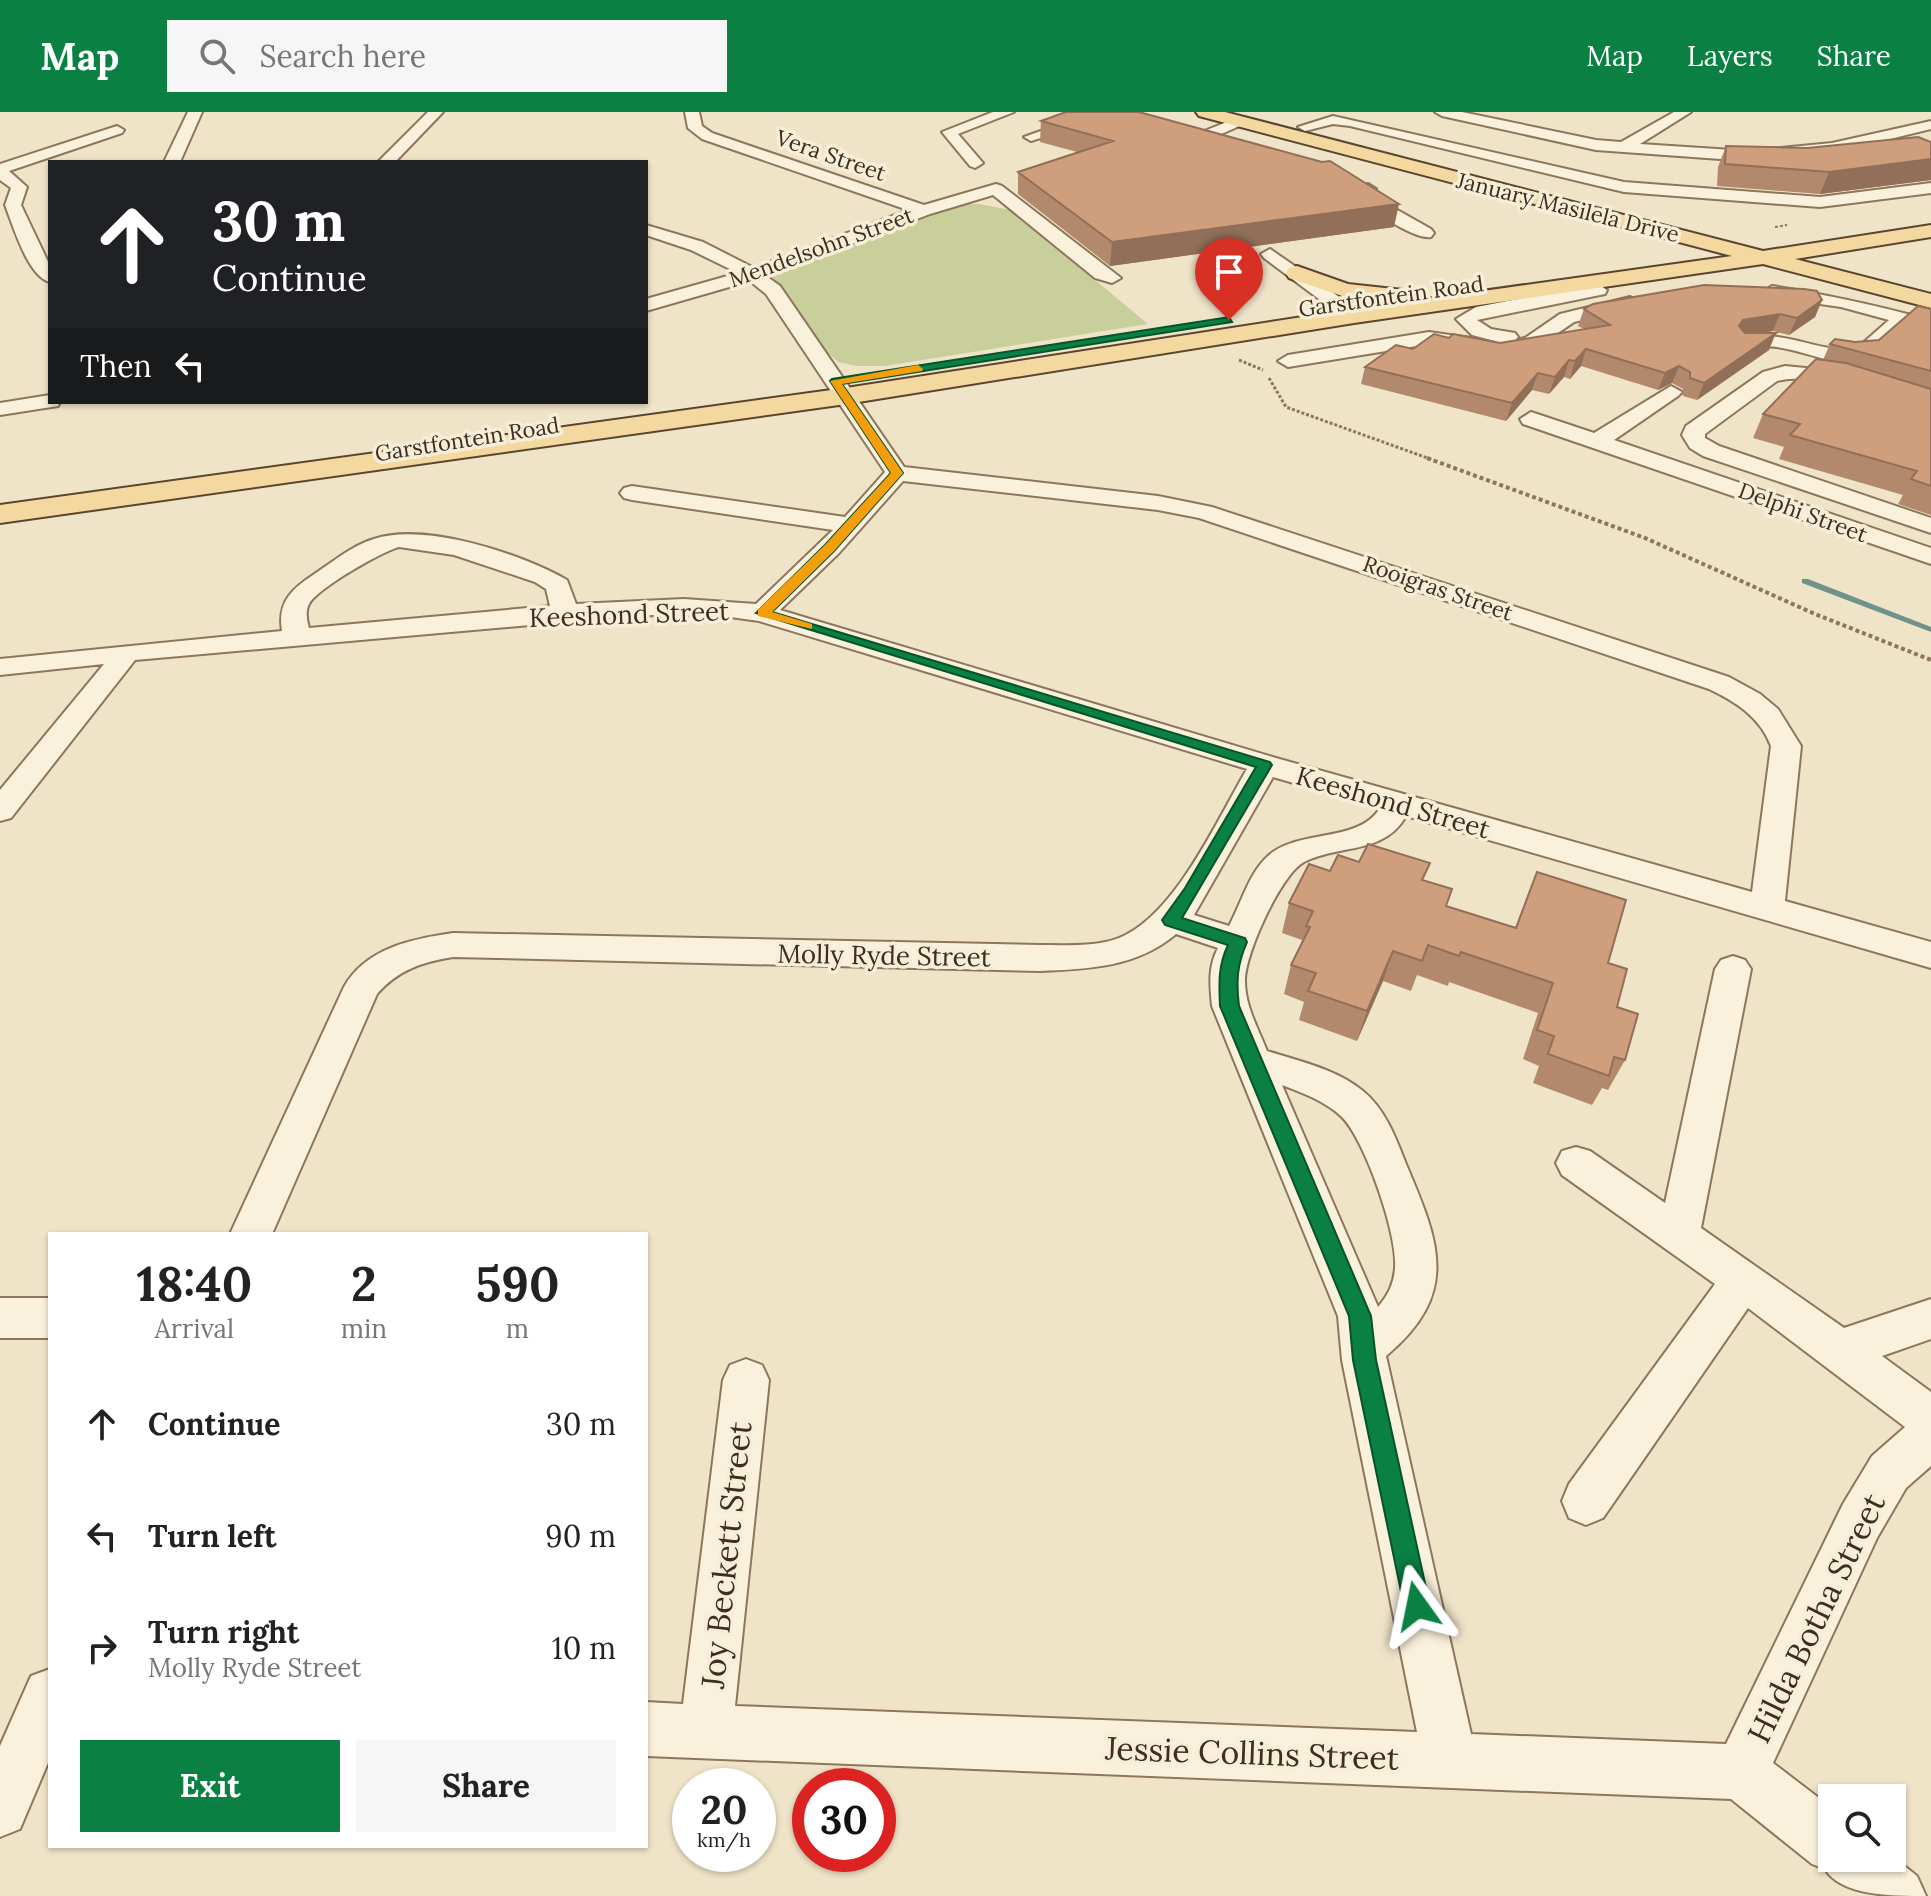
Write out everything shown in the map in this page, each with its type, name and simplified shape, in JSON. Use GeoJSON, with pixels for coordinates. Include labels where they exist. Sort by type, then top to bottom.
{"type":"FeatureCollection","features":[{"type":"Feature","properties":{"kind":"main road","name":"January Masilela Drive"},"geometry":{"type":"LineString","coordinates":[[1203,112],[1310,127],[1604,204],[1756,250],[1926,291]]}},
{"type":"Feature","properties":{"kind":"main road"},"geometry":{"type":"LineString","coordinates":[[1203,112],[1213,120],[1207,138]]}},
{"type":"Feature","properties":{"kind":"main road","name":"January Masilela Drive"},"geometry":{"type":"LineString","coordinates":[[1310,127],[1408,166],[1721,247],[1756,250]]}},
{"type":"Feature","properties":{"kind":"main road"},"geometry":{"type":"LineString","coordinates":[[1207,138],[1248,128],[1310,127]]}},
{"type":"Feature","properties":{"kind":"main road"},"geometry":{"type":"LineString","coordinates":[[1604,204],[1644,208],[1714,223]]}},
{"type":"Feature","properties":{"kind":"main road","name":"Garstfontein Road"},"geometry":{"type":"LineString","coordinates":[[0,514],[841,389],[1346,310],[1625,279],[1794,239],[1931,216]]}},
{"type":"Feature","properties":{"kind":"main road","name":"Garstfontein Road"},"geometry":{"type":"LineString","coordinates":[[1794,239],[1931,231]]}},
{"type":"Feature","properties":{"kind":"main road"},"geometry":{"type":"LineString","coordinates":[[1903,235],[1901,242],[1870,248],[1863,255],[1872,264],[1926,291]]}},
{"type":"Feature","properties":{"kind":"main road"},"geometry":{"type":"LineString","coordinates":[[1794,239],[1926,291]]}},
{"type":"Feature","properties":{"kind":"main road","name":"Garstfontein Road"},"geometry":{"type":"LineString","coordinates":[[1346,310],[1403,295],[1721,247]]}},
{"type":"Feature","properties":{"kind":"main road"},"geometry":{"type":"LineString","coordinates":[[1297,273],[1345,290],[1403,295]]}},
{"type":"Feature","properties":{"kind":"main road"},"geometry":{"type":"LineString","coordinates":[[1254,324],[1299,301],[1316,288]]}},
{"type":"Feature","properties":{"kind":"main road","name":"Garstfontein Road"},"geometry":{"type":"LineString","coordinates":[[841,389],[1193,342],[1254,324]]}},
{"type":"Feature","properties":{"kind":"street"},"geometry":{"type":"LineString","coordinates":[[173,160],[195,112]]}},
{"type":"Feature","properties":{"kind":"street"},"geometry":{"type":"LineString","coordinates":[[388,160],[436,112]]}},
{"type":"Feature","properties":{"kind":"street","name":"Vera Street"},"geometry":{"type":"LineString","coordinates":[[692,112],[695,128],[707,136],[924,210]]}},
{"type":"Feature","properties":{"kind":"street"},"geometry":{"type":"LineString","coordinates":[[975,163],[949,132],[1007,112]]}},
{"type":"Feature","properties":{"kind":"street"},"geometry":{"type":"LineString","coordinates":[[1442,112],[1566,140],[1622,148],[1774,156],[1900,135],[1931,125]]}},
{"type":"Feature","properties":{"kind":"street"},"geometry":{"type":"LineString","coordinates":[[1622,148],[1684,112]]}},
{"type":"Feature","properties":{"kind":"street"},"geometry":{"type":"LineString","coordinates":[[1031,137],[1101,114]]}},
{"type":"Feature","properties":{"kind":"street"},"geometry":{"type":"LineString","coordinates":[[1183,135],[1207,138],[1237,115]]}},
{"type":"Feature","properties":{"kind":"street"},"geometry":{"type":"LineString","coordinates":[[1310,127],[1333,120],[1360,124],[1624,187],[1820,202],[1931,188]]}},
{"type":"Feature","properties":{"kind":"street"},"geometry":{"type":"LineString","coordinates":[[48,276],[42,271],[24,235],[13,205],[21,193],[0,171],[117,130]]}},
{"type":"Feature","properties":{"kind":"street"},"geometry":{"type":"LineString","coordinates":[[1900,135],[1931,143]]}},
{"type":"Feature","properties":{"kind":"street"},"geometry":{"type":"LineString","coordinates":[[1369,188],[1364,194],[1370,201],[1425,233]]}},
{"type":"Feature","properties":{"kind":"street","name":"Mendelsohn Street"},"geometry":{"type":"LineString","coordinates":[[648,304],[754,274],[924,210],[996,189],[1014,204]]}},
{"type":"Feature","properties":{"kind":"street"},"geometry":{"type":"LineString","coordinates":[[965,198],[1014,204],[1101,274],[1112,278]]}},
{"type":"Feature","properties":{"kind":"street"},"geometry":{"type":"LineString","coordinates":[[648,231],[717,255],[754,274],[784,305],[897,473],[851,525],[762,613]]}},
{"type":"Feature","properties":{"kind":"street"},"geometry":{"type":"LineString","coordinates":[[1270,254],[1346,310]]}},
{"type":"Feature","properties":{"kind":"street"},"geometry":{"type":"LineString","coordinates":[[1429,338],[1449,317],[1612,287],[1625,279]]}},
{"type":"Feature","properties":{"kind":"street"},"geometry":{"type":"LineString","coordinates":[[1747,290],[1822,298],[1931,326]]}},
{"type":"Feature","properties":{"kind":"street"},"geometry":{"type":"LineString","coordinates":[[1288,361],[1429,338],[1486,348],[1511,348],[1532,342],[1578,314],[1647,299]]}},
{"type":"Feature","properties":{"kind":"street"},"geometry":{"type":"LineString","coordinates":[[1476,313],[1468,317],[1466,323],[1491,335],[1520,336],[1552,328]]}},
{"type":"Feature","properties":{"kind":"street"},"geometry":{"type":"LineString","coordinates":[[1745,343],[1769,341],[1834,356],[1860,356],[1903,318]]}},
{"type":"Feature","properties":{"kind":"street"},"geometry":{"type":"LineString","coordinates":[[1254,324],[1320,356]]}},
{"type":"Feature","properties":{"kind":"street"},"geometry":{"type":"LineString","coordinates":[[1931,408],[1816,374],[1791,371],[1770,376],[1694,431],[1693,439],[1711,451],[1931,526]]}},
{"type":"Feature","properties":{"kind":"street"},"geometry":{"type":"LineString","coordinates":[[1597,441],[1671,392]]}},
{"type":"Feature","properties":{"kind":"street"},"geometry":{"type":"LineString","coordinates":[[0,409],[48,401]]}},
{"type":"Feature","properties":{"kind":"street","name":"Delphi Street"},"geometry":{"type":"LineString","coordinates":[[1531,419],[1931,556]]}},
{"type":"Feature","properties":{"kind":"street","name":"Rooigras Street"},"geometry":{"type":"LineString","coordinates":[[897,473],[1158,503],[1204,512],[1674,667],[1740,692],[1765,712],[1786,746],[1767,908]]}},
{"type":"Feature","properties":{"kind":"street"},"geometry":{"type":"LineString","coordinates":[[632,493],[851,525]]}},
{"type":"Feature","properties":{"kind":"street"},"geometry":{"type":"LineString","coordinates":[[1845,528],[1869,504]]}},
{"type":"Feature","properties":{"kind":"street"},"geometry":{"type":"LineString","coordinates":[[297,638],[291,613],[298,597],[369,551],[399,539],[432,541],[544,577],[558,585],[565,614]]}},
{"type":"Feature","properties":{"kind":"street","name":"Keeshond Street"},"geometry":{"type":"LineString","coordinates":[[0,667],[565,614],[697,606],[762,613],[1265,765],[1931,955]]}},
{"type":"Feature","properties":{"kind":"street"},"geometry":{"type":"LineString","coordinates":[[0,811],[126,654]]}},
{"type":"Feature","properties":{"kind":"street","name":"Molly Ryde Street"},"geometry":{"type":"LineString","coordinates":[[252,1232],[362,987],[381,968],[406,954],[453,945],[1040,958],[1116,953],[1145,942],[1171,920],[1191,892],[1265,765]]}},
{"type":"Feature","properties":{"kind":"street"},"geometry":{"type":"LineString","coordinates":[[1398,803],[1393,819],[1379,830],[1302,850],[1283,859],[1275,868],[1230,959],[1227,980],[1230,1006],[1360,1316],[1364,1354],[1450,1761]]}},
{"type":"Feature","properties":{"kind":"street"},"geometry":{"type":"LineString","coordinates":[[1171,920],[1239,942]]}},
{"type":"Feature","properties":{"kind":"street"},"geometry":{"type":"LineString","coordinates":[[1679,1236],[1733,969]]}},
{"type":"Feature","properties":{"kind":"street"},"geometry":{"type":"LineString","coordinates":[[1252,1060],[1324,1087],[1358,1108],[1404,1202],[1417,1251],[1411,1295],[1405,1311],[1364,1354]]}},
{"type":"Feature","properties":{"kind":"street"},"geometry":{"type":"LineString","coordinates":[[1576,1163],[1743,1280],[1931,1419]]}},
{"type":"Feature","properties":{"kind":"street"},"geometry":{"type":"LineString","coordinates":[[1586,1501],[1743,1280]]}},
{"type":"Feature","properties":{"kind":"street"},"geometry":{"type":"LineString","coordinates":[[0,1318],[48,1318]]}},
{"type":"Feature","properties":{"kind":"street"},"geometry":{"type":"LineString","coordinates":[[1837,1351],[1931,1319]]}},
{"type":"Feature","properties":{"kind":"street","name":"Joy Beckett Street"},"geometry":{"type":"LineString","coordinates":[[706,1731],[746,1380]]}},
{"type":"Feature","properties":{"kind":"street","name":"Hilda Botha Street"},"geometry":{"type":"LineString","coordinates":[[1741,1772],[1860,1521],[1889,1472],[1931,1435]]}},
{"type":"Feature","properties":{"kind":"street"},"geometry":{"type":"LineString","coordinates":[[0,1809],[47,1710]]}},
{"type":"Feature","properties":{"kind":"street","name":"Jessie Collins Street"},"geometry":{"type":"LineString","coordinates":[[648,1729],[1741,1772]]}},
{"type":"Feature","properties":{"kind":"street"},"geometry":{"type":"LineString","coordinates":[[1741,1772],[1818,1833]]}},
{"type":"Feature","properties":{"kind":"street"},"geometry":{"type":"LineString","coordinates":[[1867,1872],[1897,1896]]}},
{"type":"Feature","properties":{"kind":"path"},"geometry":{"type":"LineString","coordinates":[[1193,342],[1263,370],[1286,407],[1645,538],[1815,614],[1931,660]]}},
{"type":"Feature","properties":{"kind":"green space"},"geometry":{"type":"Polygon","coordinates":[[[957,204],[979,204],[1011,210],[1148,324],[885,366],[856,366],[838,362],[827,352],[788,294],[770,280],[780,269],[957,204]]]}},
{"type":"Feature","properties":{"kind":"building"},"geometry":{"type":"Polygon","coordinates":[[[1066,112],[1139,112],[1322,162],[1330,161],[1399,204],[1112,242],[1018,172],[1113,141],[1041,121],[1066,112]]]}},
{"type":"Feature","properties":{"kind":"building"},"geometry":{"type":"Polygon","coordinates":[[[1918,137],[1931,142],[1931,159],[1829,172],[1725,164],[1726,146],[1807,148],[1918,137]]]}},
{"type":"Feature","properties":{"kind":"building"},"geometry":{"type":"Polygon","coordinates":[[[1704,285],[1804,289],[1817,291],[1822,300],[1797,318],[1780,314],[1743,320],[1739,326],[1745,333],[1776,333],[1704,383],[1690,378],[1690,372],[1679,366],[1665,373],[1586,349],[1575,361],[1569,360],[1555,377],[1538,373],[1512,403],[1365,367],[1396,345],[1413,349],[1434,334],[1449,338],[1453,334],[1500,343],[1610,325],[1584,309],[1593,304],[1704,285]]]}},
{"type":"Feature","properties":{"kind":"building"},"geometry":{"type":"Polygon","coordinates":[[[1918,306],[1931,309],[1931,371],[1830,344],[1835,339],[1855,342],[1879,340],[1918,306]]]}},
{"type":"Feature","properties":{"kind":"building"},"geometry":{"type":"Polygon","coordinates":[[[1816,359],[1846,363],[1931,389],[1931,486],[1911,479],[1917,471],[1790,435],[1800,424],[1763,414],[1816,359]]]}},
{"type":"Feature","properties":{"kind":"building"},"geometry":{"type":"Polygon","coordinates":[[[1368,844],[1430,863],[1422,880],[1452,889],[1446,906],[1516,928],[1537,872],[1626,900],[1608,963],[1627,969],[1617,1007],[1638,1014],[1625,1060],[1614,1057],[1609,1076],[1548,1054],[1554,1036],[1537,1030],[1553,983],[1461,952],[1459,956],[1428,945],[1422,961],[1393,951],[1367,1011],[1308,991],[1316,973],[1291,965],[1310,927],[1306,926],[1313,911],[1289,903],[1309,864],[1330,871],[1338,855],[1359,862],[1368,844]]]}},
{"type":"Feature","properties":{"kind":"waterway"},"geometry":{"type":"LineString","coordinates":[[1805,581],[1931,630]]}},
{"type":"Feature","properties":{"kind":"slow traffic"},"geometry":{"type":"LineString","coordinates":[[808,627],[762,613],[830,548],[897,473],[836,381],[918,369]]}},
{"type":"Feature","properties":{"kind":"route"},"geometry":{"type":"LineString","coordinates":[[1229,320],[836,381],[897,473],[830,548],[762,613],[1265,765],[1191,892],[1171,920],[1239,942],[1230,959],[1227,980],[1230,1006],[1360,1316],[1364,1360],[1417,1606]]}}]}
